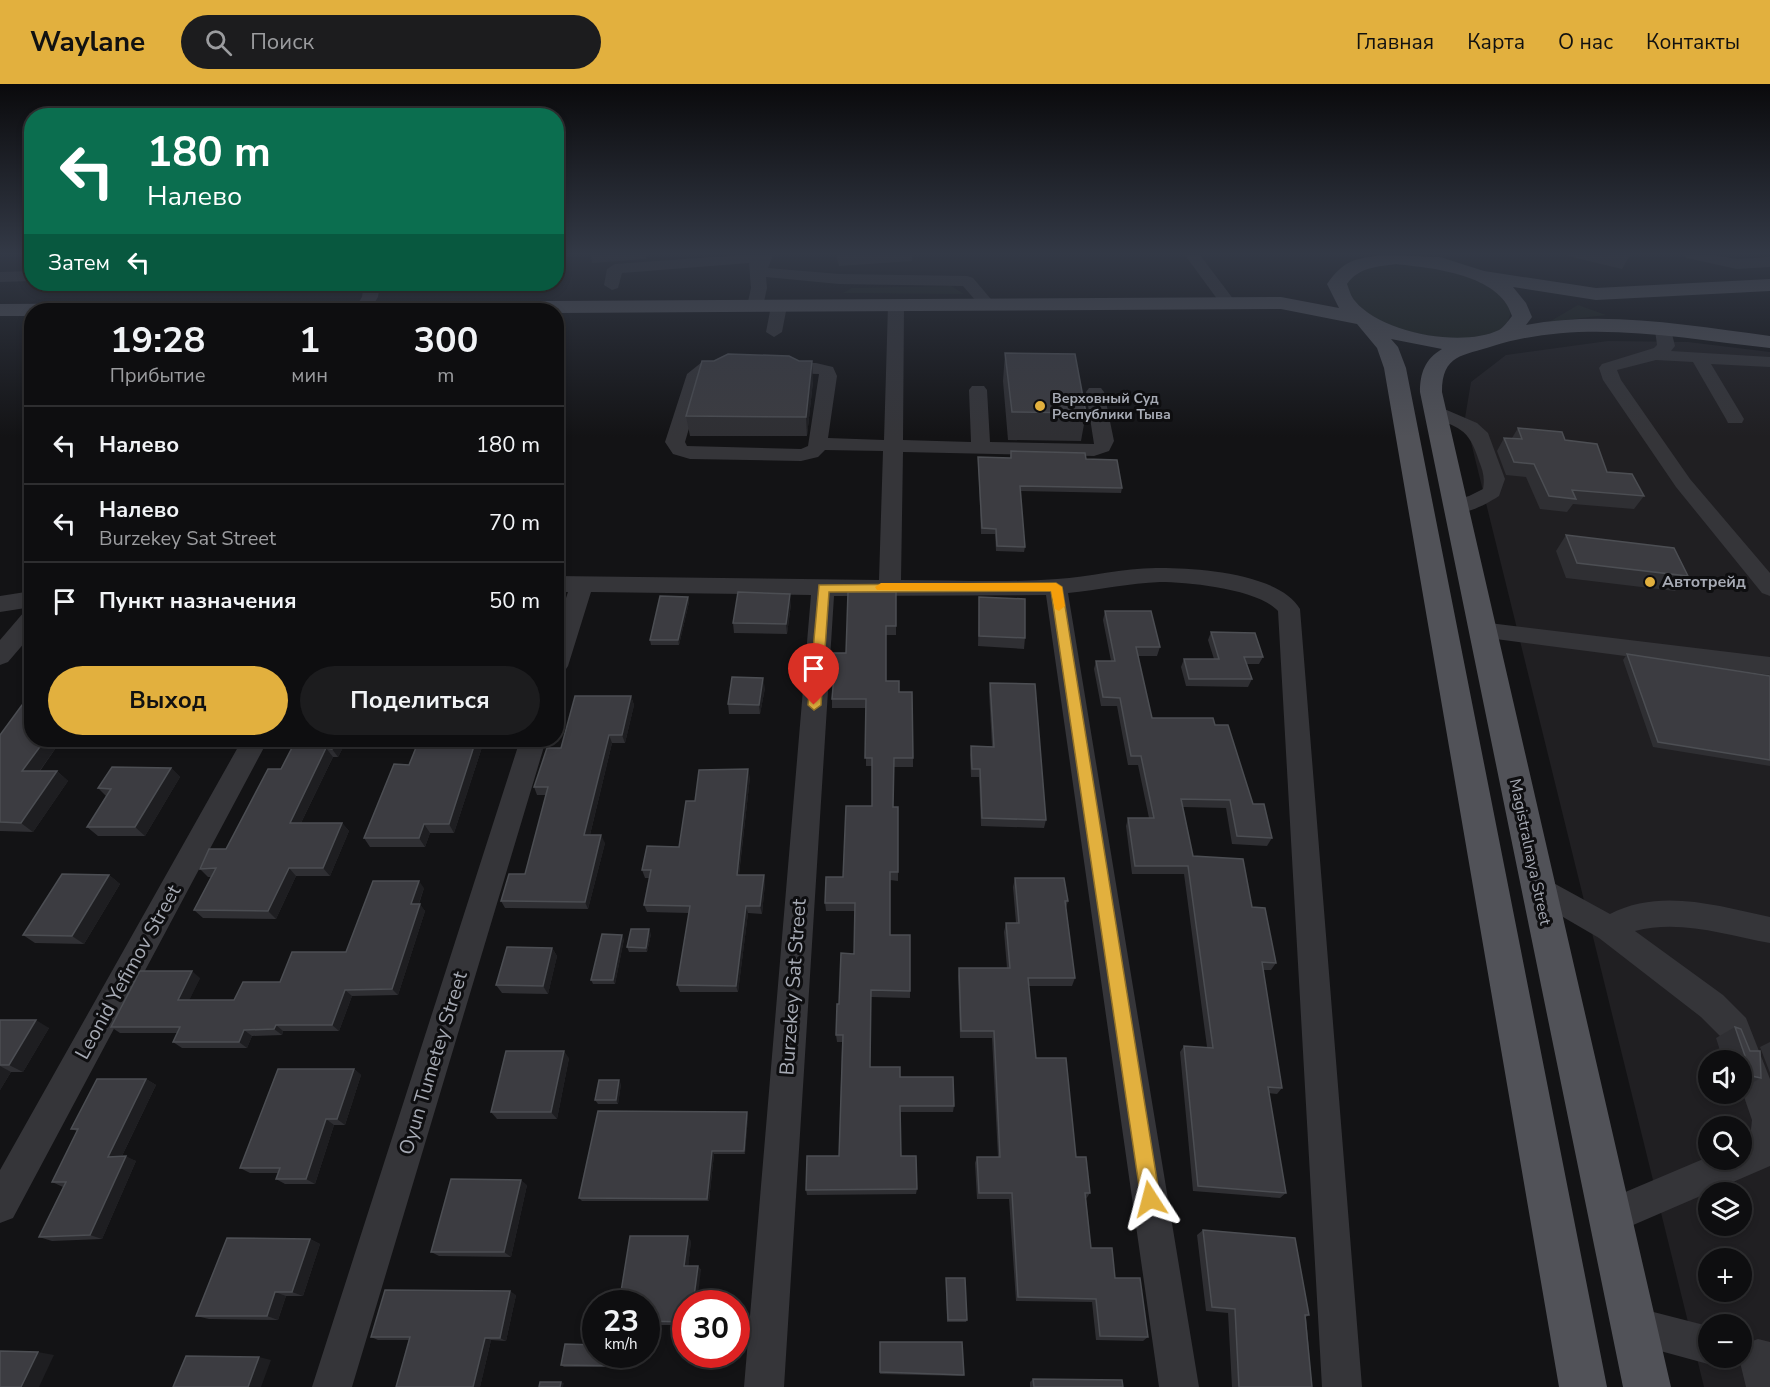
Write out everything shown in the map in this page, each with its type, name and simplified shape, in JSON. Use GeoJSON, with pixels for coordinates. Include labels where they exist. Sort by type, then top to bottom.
{"type":"FeatureCollection","features":[{"type":"Feature","properties":{"kind":"main road"},"geometry":{"type":"LineString","coordinates":[[1347,316],[1364,319],[1389,331],[1425,341],[1494,339],[1549,326],[1582,324],[1770,342]]}},
{"type":"Feature","properties":{"kind":"main road"},"geometry":{"type":"LineString","coordinates":[[1360,316],[1387,347],[1395,368],[1583,1387]]}},
{"type":"Feature","properties":{"kind":"main road"},"geometry":{"type":"LineString","coordinates":[[1494,339],[1519,326],[1522,317],[1526,316]]}},
{"type":"Feature","properties":{"kind":"main road","name":"Magistralnaya Street"},"geometry":{"type":"LineString","coordinates":[[1494,339],[1443,356],[1437,363],[1430,380],[1481,630],[1647,1387]]}},
{"type":"Feature","properties":{"kind":"street"},"geometry":{"type":"LineString","coordinates":[[774,332],[777,316]]}},
{"type":"Feature","properties":{"kind":"street"},"geometry":{"type":"LineString","coordinates":[[890,587],[896,316]]}},
{"type":"Feature","properties":{"kind":"street"},"geometry":{"type":"LineString","coordinates":[[1658,355],[1666,346],[1663,330]]}},
{"type":"Feature","properties":{"kind":"street"},"geometry":{"type":"LineString","coordinates":[[1770,362],[1658,355],[1618,362],[1608,368],[1612,380],[1683,483],[1770,588]]}},
{"type":"Feature","properties":{"kind":"street"},"geometry":{"type":"LineString","coordinates":[[1700,358],[1735,419]]}},
{"type":"Feature","properties":{"kind":"street"},"geometry":{"type":"LineString","coordinates":[[819,444],[828,376],[826,372],[816,368],[724,366],[704,367],[696,374],[675,442],[680,450],[690,453],[801,455],[811,453],[819,444],[1089,451],[1099,449],[1104,441],[1095,392]]}},
{"type":"Feature","properties":{"kind":"street"},"geometry":{"type":"LineString","coordinates":[[978,390],[981,448]]}},
{"type":"Feature","properties":{"kind":"street"},"geometry":{"type":"LineString","coordinates":[[1435,411],[1462,423],[1481,437],[1496,478],[1492,492],[1476,501],[1455,507]]}},
{"type":"Feature","properties":{"kind":"street"},"geometry":{"type":"LineString","coordinates":[[564,584],[823,588],[1056,587],[1160,575],[1238,583],[1260,589],[1280,599],[1289,609],[1342,1387]]}},
{"type":"Feature","properties":{"kind":"street"},"geometry":{"type":"LineString","coordinates":[[564,641],[582,584]]}},
{"type":"Feature","properties":{"kind":"street"},"geometry":{"type":"LineString","coordinates":[[1056,587],[1179,1387]]}},
{"type":"Feature","properties":{"kind":"street","name":"Burzekey Sat Street"},"geometry":{"type":"LineString","coordinates":[[764,1387],[823,588]]}},
{"type":"Feature","properties":{"kind":"street"},"geometry":{"type":"LineString","coordinates":[[0,604],[24,600]]}},
{"type":"Feature","properties":{"kind":"street"},"geometry":{"type":"LineString","coordinates":[[0,656],[24,628]]}},
{"type":"Feature","properties":{"kind":"street"},"geometry":{"type":"LineString","coordinates":[[1481,630],[1770,666]]}},
{"type":"Feature","properties":{"kind":"street","name":"Leonid Yefimov Street"},"geometry":{"type":"LineString","coordinates":[[0,1205],[251,747]]}},
{"type":"Feature","properties":{"kind":"street","name":"Oyun Tumetey Street"},"geometry":{"type":"LineString","coordinates":[[332,1387],[532,747]]}},
{"type":"Feature","properties":{"kind":"street"},"geometry":{"type":"LineString","coordinates":[[1538,886],[1608,929],[1712,1006],[1735,1029],[1769,1120],[1766,1150],[1610,1217]]}},
{"type":"Feature","properties":{"kind":"street"},"geometry":{"type":"LineString","coordinates":[[1608,929],[1623,919],[1642,914],[1668,912],[1770,930]]}},
{"type":"Feature","properties":{"kind":"street"},"geometry":{"type":"LineString","coordinates":[[1634,1326],[1698,1342]]}},
{"type":"Feature","properties":{"kind":"shaded area"},"geometry":{"type":"Polygon","coordinates":[[[1371,316],[1509,316],[1506,324],[1493,334],[1475,338],[1431,336],[1410,332],[1371,316]]]}},
{"type":"Feature","properties":{"kind":"shaded area"},"geometry":{"type":"Polygon","coordinates":[[[1560,316],[1599,316],[1549,322],[1560,316]]]}},
{"type":"Feature","properties":{"kind":"shaded area"},"geometry":{"type":"Polygon","coordinates":[[[1608,341],[1688,342],[1770,352],[1770,1387],[1704,1387],[1699,1368],[1752,1368],[1752,1314],[1698,1314],[1698,1363],[1465,418],[1471,382],[1506,355],[1608,341]]]}},
{"type":"Feature","properties":{"kind":"building"},"geometry":{"type":"Polygon","coordinates":[[[1005,353],[1075,354],[1086,413],[1012,412],[1005,353]]]}},
{"type":"Feature","properties":{"kind":"building"},"geometry":{"type":"Polygon","coordinates":[[[728,354],[789,356],[799,361],[812,361],[806,417],[686,416],[702,361],[714,361],[728,354]]]}},
{"type":"Feature","properties":{"kind":"building"},"geometry":{"type":"Polygon","coordinates":[[[1518,428],[1562,432],[1565,440],[1597,444],[1607,472],[1632,474],[1644,496],[1572,490],[1576,499],[1549,496],[1534,464],[1514,462],[1504,438],[1522,439],[1518,428]]]}},
{"type":"Feature","properties":{"kind":"building"},"geometry":{"type":"Polygon","coordinates":[[[1011,451],[1085,453],[1086,459],[1117,460],[1122,488],[1020,486],[1025,547],[997,546],[996,529],[982,528],[978,457],[1011,458],[1011,451]]]}},
{"type":"Feature","properties":{"kind":"building"},"geometry":{"type":"Polygon","coordinates":[[[1566,535],[1674,548],[1688,576],[1577,563],[1566,535]]]}},
{"type":"Feature","properties":{"kind":"building"},"geometry":{"type":"Polygon","coordinates":[[[738,592],[790,594],[786,624],[733,623],[738,592]]]}},
{"type":"Feature","properties":{"kind":"building"},"geometry":{"type":"Polygon","coordinates":[[[848,592],[896,592],[896,626],[886,626],[886,681],[899,681],[899,692],[912,692],[913,758],[894,758],[893,807],[898,807],[898,872],[890,872],[890,935],[910,935],[910,991],[871,990],[870,1067],[900,1067],[900,1077],[953,1077],[954,1106],[900,1106],[901,1156],[916,1156],[917,1189],[806,1190],[807,1156],[839,1156],[843,1035],[836,1035],[837,1004],[839,1004],[841,953],[854,954],[855,903],[825,903],[826,877],[843,877],[846,806],[872,806],[872,758],[865,758],[866,699],[832,699],[834,675],[830,675],[831,653],[846,653],[848,592]]]}},
{"type":"Feature","properties":{"kind":"building"},"geometry":{"type":"Polygon","coordinates":[[[660,596],[688,597],[678,640],[650,640],[660,596]]]}},
{"type":"Feature","properties":{"kind":"building"},"geometry":{"type":"Polygon","coordinates":[[[979,597],[1025,599],[1025,638],[979,636],[979,597]]]}},
{"type":"Feature","properties":{"kind":"building"},"geometry":{"type":"Polygon","coordinates":[[[1105,611],[1151,611],[1160,647],[1136,647],[1152,718],[1213,718],[1215,725],[1228,725],[1253,804],[1264,804],[1272,838],[1237,836],[1230,800],[1181,799],[1193,856],[1243,859],[1252,907],[1265,908],[1276,963],[1262,962],[1282,1088],[1268,1087],[1286,1193],[1198,1186],[1184,1046],[1213,1048],[1188,866],[1135,866],[1128,818],[1154,818],[1141,756],[1131,756],[1120,698],[1103,697],[1096,661],[1115,661],[1105,611]]]}},
{"type":"Feature","properties":{"kind":"building"},"geometry":{"type":"Polygon","coordinates":[[[1211,632],[1255,633],[1263,657],[1244,657],[1252,679],[1189,679],[1184,659],[1219,659],[1211,632]]]}},
{"type":"Feature","properties":{"kind":"building"},"geometry":{"type":"Polygon","coordinates":[[[1627,654],[1770,676],[1770,760],[1658,742],[1627,654]]]}},
{"type":"Feature","properties":{"kind":"building"},"geometry":{"type":"Polygon","coordinates":[[[732,677],[763,678],[759,705],[728,704],[732,677]]]}},
{"type":"Feature","properties":{"kind":"building"},"geometry":{"type":"Polygon","coordinates":[[[990,683],[1035,684],[1046,820],[982,818],[980,769],[972,769],[971,746],[994,747],[990,683]]]}},
{"type":"Feature","properties":{"kind":"building"},"geometry":{"type":"Polygon","coordinates":[[[575,696],[631,696],[622,735],[609,735],[584,835],[601,835],[585,902],[501,901],[509,874],[525,874],[548,787],[534,787],[547,748],[564,747],[564,737],[575,696]]]}},
{"type":"Feature","properties":{"kind":"building"},"geometry":{"type":"Polygon","coordinates":[[[24,705],[24,747],[40,747],[22,771],[57,771],[21,823],[0,822],[0,735],[24,705]]]}},
{"type":"Feature","properties":{"kind":"building"},"geometry":{"type":"Polygon","coordinates":[[[292,747],[333,747],[332,749],[326,748],[290,823],[342,823],[323,868],[289,868],[268,911],[194,910],[216,868],[200,869],[209,849],[226,849],[268,769],[281,769],[292,747]]]}},
{"type":"Feature","properties":{"kind":"building"},"geometry":{"type":"Polygon","coordinates":[[[416,747],[474,747],[449,824],[424,824],[419,838],[364,838],[394,764],[409,765],[416,747]]]}},
{"type":"Feature","properties":{"kind":"building"},"geometry":{"type":"Polygon","coordinates":[[[112,767],[171,768],[135,827],[87,827],[111,789],[98,788],[112,767]]]}},
{"type":"Feature","properties":{"kind":"building"},"geometry":{"type":"Polygon","coordinates":[[[748,769],[737,875],[764,875],[760,906],[746,906],[736,986],[677,985],[690,906],[644,905],[651,870],[642,870],[647,846],[679,847],[686,801],[695,801],[699,770],[748,769]]]}},
{"type":"Feature","properties":{"kind":"building"},"geometry":{"type":"Polygon","coordinates":[[[62,874],[109,875],[72,936],[23,935],[62,874]]]}},
{"type":"Feature","properties":{"kind":"building"},"geometry":{"type":"Polygon","coordinates":[[[1015,878],[1064,878],[1075,978],[1028,978],[1036,1058],[1066,1058],[1076,1157],[1086,1157],[1090,1193],[1085,1193],[1091,1248],[1112,1248],[1115,1278],[1140,1278],[1148,1337],[1100,1336],[1096,1299],[1018,1297],[1012,1193],[979,1193],[977,1157],[1000,1157],[994,1031],[961,1031],[959,968],[1010,968],[1006,923],[1019,923],[1015,878]]]}},
{"type":"Feature","properties":{"kind":"building"},"geometry":{"type":"Polygon","coordinates":[[[373,881],[419,881],[411,904],[420,904],[392,989],[345,990],[332,1025],[276,1025],[274,1029],[244,1030],[239,1042],[173,1042],[180,1027],[111,1027],[140,971],[192,971],[178,1000],[234,1000],[243,982],[280,982],[292,952],[346,952],[373,881]]]}},
{"type":"Feature","properties":{"kind":"building"},"geometry":{"type":"Polygon","coordinates":[[[631,929],[649,929],[646,948],[627,947],[631,929]]]}},
{"type":"Feature","properties":{"kind":"building"},"geometry":{"type":"Polygon","coordinates":[[[602,934],[622,935],[613,980],[591,980],[602,934]]]}},
{"type":"Feature","properties":{"kind":"building"},"geometry":{"type":"Polygon","coordinates":[[[507,947],[552,948],[543,986],[496,985],[507,947]]]}},
{"type":"Feature","properties":{"kind":"building"},"geometry":{"type":"Polygon","coordinates":[[[0,1020],[36,1020],[9,1065],[0,1065],[0,1020]]]}},
{"type":"Feature","properties":{"kind":"building"},"geometry":{"type":"Polygon","coordinates":[[[1735,1027],[1741,1029],[1750,1050],[1743,1050],[1735,1027]]]}},
{"type":"Feature","properties":{"kind":"building"},"geometry":{"type":"Polygon","coordinates":[[[506,1051],[564,1051],[551,1112],[491,1112],[506,1051]]]}},
{"type":"Feature","properties":{"kind":"building"},"geometry":{"type":"Polygon","coordinates":[[[1752,1051],[1760,1051],[1761,1078],[1752,1076],[1752,1051]]]}},
{"type":"Feature","properties":{"kind":"building"},"geometry":{"type":"Polygon","coordinates":[[[278,1069],[354,1069],[337,1119],[326,1119],[306,1179],[276,1179],[280,1168],[240,1168],[278,1069]]]}},
{"type":"Feature","properties":{"kind":"building"},"geometry":{"type":"Polygon","coordinates":[[[97,1079],[146,1079],[108,1157],[126,1156],[90,1235],[39,1237],[66,1182],[52,1182],[78,1129],[71,1129],[97,1079]]]}},
{"type":"Feature","properties":{"kind":"building"},"geometry":{"type":"Polygon","coordinates":[[[599,1080],[619,1080],[616,1100],[595,1100],[599,1080]]]}},
{"type":"Feature","properties":{"kind":"building"},"geometry":{"type":"Polygon","coordinates":[[[598,1111],[747,1112],[744,1151],[712,1151],[707,1199],[579,1198],[598,1111]]]}},
{"type":"Feature","properties":{"kind":"building"},"geometry":{"type":"Polygon","coordinates":[[[451,1179],[521,1180],[504,1252],[431,1252],[451,1179]]]}},
{"type":"Feature","properties":{"kind":"building"},"geometry":{"type":"Polygon","coordinates":[[[1203,1230],[1295,1238],[1309,1315],[1305,1315],[1312,1387],[1239,1387],[1235,1309],[1212,1307],[1203,1230]]]}},
{"type":"Feature","properties":{"kind":"building"},"geometry":{"type":"Polygon","coordinates":[[[630,1236],[688,1236],[684,1266],[698,1266],[695,1290],[672,1290],[672,1322],[660,1321],[660,1290],[621,1290],[630,1236]]]}},
{"type":"Feature","properties":{"kind":"building"},"geometry":{"type":"Polygon","coordinates":[[[227,1238],[310,1239],[292,1292],[275,1292],[267,1316],[196,1316],[227,1238]]]}},
{"type":"Feature","properties":{"kind":"building"},"geometry":{"type":"Polygon","coordinates":[[[946,1278],[965,1278],[967,1320],[948,1320],[946,1278]]]}},
{"type":"Feature","properties":{"kind":"building"},"geometry":{"type":"Polygon","coordinates":[[[385,1290],[510,1291],[500,1338],[485,1338],[473,1387],[396,1387],[410,1337],[371,1337],[385,1290]]]}},
{"type":"Feature","properties":{"kind":"building"},"geometry":{"type":"Polygon","coordinates":[[[880,1342],[962,1342],[964,1375],[880,1372],[880,1342]]]}},
{"type":"Feature","properties":{"kind":"building"},"geometry":{"type":"Polygon","coordinates":[[[565,1344],[582,1345],[582,1365],[561,1365],[565,1344]]]}},
{"type":"Feature","properties":{"kind":"building"},"geometry":{"type":"Polygon","coordinates":[[[0,1351],[38,1352],[21,1387],[0,1387],[0,1351]]]}},
{"type":"Feature","properties":{"kind":"building"},"geometry":{"type":"Polygon","coordinates":[[[186,1356],[259,1357],[248,1387],[173,1387],[186,1356]]]}},
{"type":"Feature","properties":{"kind":"building"},"geometry":{"type":"Polygon","coordinates":[[[1033,1379],[1122,1380],[1123,1387],[1034,1387],[1033,1379]]]}},
{"type":"Feature","properties":{"kind":"building"},"geometry":{"type":"Polygon","coordinates":[[[540,1382],[561,1382],[560,1387],[539,1387],[540,1382]]]}},
{"type":"Feature","properties":{"kind":"slow traffic"},"geometry":{"type":"LineString","coordinates":[[881,587],[1056,587],[1059,606]]}},
{"type":"Feature","properties":{"kind":"place","name":"Верховный Суд Республики Тыва"},"geometry":{"type":"Point","coordinates":[1040,406]}},
{"type":"Feature","properties":{"kind":"place","name":"Автотрейд"},"geometry":{"type":"Point","coordinates":[1650,582]}},
{"type":"Feature","properties":{"kind":"route"},"geometry":{"type":"LineString","coordinates":[[814,705],[823,588],[1056,587],[1150,1199]]}}]}
